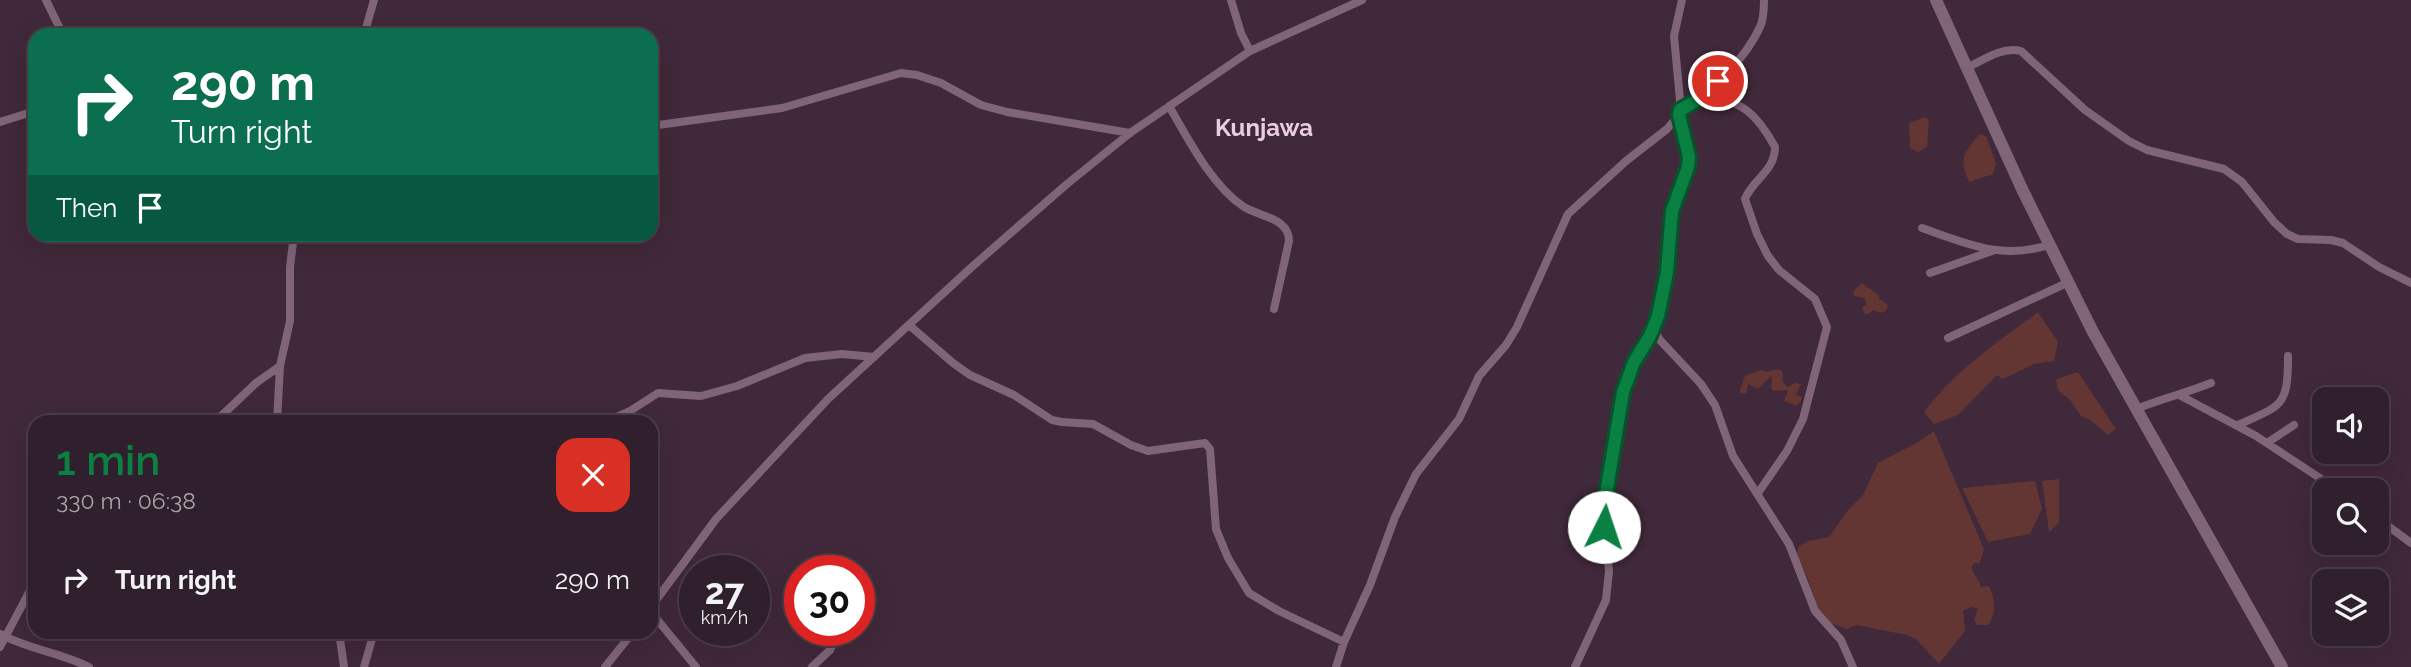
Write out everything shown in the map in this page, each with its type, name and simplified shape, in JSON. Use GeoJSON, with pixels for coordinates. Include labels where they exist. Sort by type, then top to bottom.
{"type":"FeatureCollection","features":[{"type":"Feature","properties":{"kind":"main road"},"geometry":{"type":"LineString","coordinates":[[1936,0],[2049,245],[2093,331],[2282,667]]}},
{"type":"Feature","properties":{"kind":"street"},"geometry":{"type":"LineString","coordinates":[[46,0],[60,28]]}},
{"type":"Feature","properties":{"kind":"street"},"geometry":{"type":"LineString","coordinates":[[367,28],[374,0]]}},
{"type":"Feature","properties":{"kind":"street"},"geometry":{"type":"LineString","coordinates":[[1231,0],[1241,33],[1250,51]]}},
{"type":"Feature","properties":{"kind":"street"},"geometry":{"type":"LineString","coordinates":[[658,600],[716,519],[828,399],[1067,184],[1130,133],[1250,51],[1362,0]]}},
{"type":"Feature","properties":{"kind":"street"},"geometry":{"type":"LineString","coordinates":[[1575,667],[1606,600],[1609,580],[1604,506],[1623,392],[1634,362],[1654,328],[1667,272],[1672,211],[1688,167],[1679,113],[1674,36],[1682,0]]}},
{"type":"Feature","properties":{"kind":"street"},"geometry":{"type":"LineString","coordinates":[[1336,667],[1395,516],[1416,474],[1459,419],[1479,376],[1506,345],[1517,327],[1568,214],[1626,161],[1667,129],[1679,113],[1704,96],[1738,59],[1759,29],[1764,0]]}},
{"type":"Feature","properties":{"kind":"street"},"geometry":{"type":"LineString","coordinates":[[1967,68],[1997,53],[2021,51],[2085,110],[2129,141],[2147,150],[2224,169],[2242,181],[2274,222],[2287,234],[2298,239],[2343,243],[2379,267],[2411,283]]}},
{"type":"Feature","properties":{"kind":"street"},"geometry":{"type":"LineString","coordinates":[[658,126],[782,108],[901,73],[941,83],[965,98],[1007,113],[1130,133]]}},
{"type":"Feature","properties":{"kind":"street"},"geometry":{"type":"LineString","coordinates":[[1704,96],[1723,98],[1744,107],[1771,139],[1775,147],[1773,160],[1769,169],[1747,193],[1746,201],[1768,256],[1779,270],[1815,299],[1827,327],[1803,419],[1787,452],[1758,493]]}},
{"type":"Feature","properties":{"kind":"street"},"geometry":{"type":"LineString","coordinates":[[1169,106],[1197,153],[1227,194],[1247,208],[1285,226],[1289,233],[1274,309]]}},
{"type":"Feature","properties":{"kind":"street"},"geometry":{"type":"LineString","coordinates":[[0,122],[28,113]]}},
{"type":"Feature","properties":{"kind":"street"},"geometry":{"type":"LineString","coordinates":[[1922,229],[1992,251],[2022,252],[2049,245]]}},
{"type":"Feature","properties":{"kind":"street"},"geometry":{"type":"LineString","coordinates":[[277,415],[280,366],[290,321],[292,242]]}},
{"type":"Feature","properties":{"kind":"street"},"geometry":{"type":"LineString","coordinates":[[1930,273],[1992,251]]}},
{"type":"Feature","properties":{"kind":"street"},"geometry":{"type":"LineString","coordinates":[[1948,338],[2069,282]]}},
{"type":"Feature","properties":{"kind":"street"},"geometry":{"type":"LineString","coordinates":[[909,325],[970,375],[1014,395],[1052,420],[1093,424],[1149,451],[1205,443],[1210,449],[1216,529],[1228,558],[1249,593],[1279,611],[1344,642]]}},
{"type":"Feature","properties":{"kind":"street"},"geometry":{"type":"LineString","coordinates":[[1654,328],[1659,339],[1701,384],[1716,405],[1733,456],[1788,544],[1815,611],[1841,640],[1853,667]]}},
{"type":"Feature","properties":{"kind":"street"},"geometry":{"type":"LineString","coordinates":[[621,415],[658,393],[701,396],[737,386],[805,358],[842,354],[874,356]]}},
{"type":"Feature","properties":{"kind":"street"},"geometry":{"type":"LineString","coordinates":[[2238,425],[2269,411],[2281,402],[2288,379],[2288,356]]}},
{"type":"Feature","properties":{"kind":"street"},"geometry":{"type":"LineString","coordinates":[[222,415],[256,383],[280,366]]}},
{"type":"Feature","properties":{"kind":"street"},"geometry":{"type":"LineString","coordinates":[[2136,409],[2169,396],[2181,396],[2211,383]]}},
{"type":"Feature","properties":{"kind":"street"},"geometry":{"type":"LineString","coordinates":[[2181,396],[2238,425],[2320,478]]}},
{"type":"Feature","properties":{"kind":"street"},"geometry":{"type":"LineString","coordinates":[[2267,443],[2294,425]]}},
{"type":"Feature","properties":{"kind":"street"},"geometry":{"type":"LineString","coordinates":[[2389,527],[2411,543]]}},
{"type":"Feature","properties":{"kind":"street"},"geometry":{"type":"LineString","coordinates":[[0,647],[3,636],[28,593]]}},
{"type":"Feature","properties":{"kind":"street"},"geometry":{"type":"LineString","coordinates":[[658,619],[696,667]]}},
{"type":"Feature","properties":{"kind":"street"},"geometry":{"type":"LineString","coordinates":[[3,636],[28,648],[59,655],[89,667]]}},
{"type":"Feature","properties":{"kind":"street"},"geometry":{"type":"LineString","coordinates":[[341,639],[344,667]]}},
{"type":"Feature","properties":{"kind":"street"},"geometry":{"type":"LineString","coordinates":[[364,667],[372,639]]}},
{"type":"Feature","properties":{"kind":"street"},"geometry":{"type":"LineString","coordinates":[[605,667],[627,639]]}},
{"type":"Feature","properties":{"kind":"street"},"geometry":{"type":"LineString","coordinates":[[812,667],[832,646]]}},
{"type":"Feature","properties":{"kind":"shaded area"},"geometry":{"type":"Polygon","coordinates":[[[1925,117],[1929,120],[1927,147],[1918,152],[1910,148],[1909,123],[1925,117]]]}},
{"type":"Feature","properties":{"kind":"shaded area"},"geometry":{"type":"Polygon","coordinates":[[[1979,134],[1986,136],[1996,163],[1993,174],[1969,182],[1964,156],[1979,134]]]}},
{"type":"Feature","properties":{"kind":"shaded area"},"geometry":{"type":"Polygon","coordinates":[[[1862,283],[1888,305],[1886,311],[1864,313],[1862,308],[1866,304],[1865,298],[1854,296],[1853,291],[1862,283]]]}},
{"type":"Feature","properties":{"kind":"shaded area"},"geometry":{"type":"Polygon","coordinates":[[[2038,312],[2058,342],[2054,361],[2034,364],[2003,379],[1997,375],[1958,415],[1934,424],[1924,412],[1948,384],[1977,358],[2038,312]]]}},
{"type":"Feature","properties":{"kind":"shaded area"},"geometry":{"type":"Polygon","coordinates":[[[1778,369],[1782,371],[1783,382],[1788,387],[1795,383],[1801,384],[1796,395],[1802,399],[1797,406],[1784,401],[1788,390],[1771,389],[1772,375],[1758,389],[1748,384],[1746,393],[1739,393],[1745,376],[1761,370],[1766,372],[1778,369]]]}},
{"type":"Feature","properties":{"kind":"shaded area"},"geometry":{"type":"Polygon","coordinates":[[[2078,372],[2116,429],[2108,435],[2089,419],[2081,416],[2070,400],[2058,390],[2056,379],[2078,372]]]}},
{"type":"Feature","properties":{"kind":"shaded area"},"geometry":{"type":"Polygon","coordinates":[[[1934,431],[1984,549],[1980,563],[1974,563],[1972,567],[1981,587],[1989,586],[1994,606],[1989,625],[1977,625],[1974,620],[1978,608],[1971,607],[1963,611],[1965,631],[1939,664],[1916,639],[1907,635],[1856,625],[1847,629],[1820,615],[1806,574],[1796,556],[1799,546],[1808,541],[1829,537],[1848,510],[1863,495],[1878,463],[1934,431]]]}},
{"type":"Feature","properties":{"kind":"shaded area"},"geometry":{"type":"Polygon","coordinates":[[[2059,479],[2059,523],[2049,532],[2042,481],[2059,479]]]}},
{"type":"Feature","properties":{"kind":"shaded area"},"geometry":{"type":"Polygon","coordinates":[[[2035,481],[2042,509],[2030,534],[1988,542],[1962,488],[2035,481]]]}},
{"type":"Feature","properties":{"kind":"district","name":"Kunjawa"},"geometry":{"type":"Point","coordinates":[1264,128]}},
{"type":"Feature","properties":{"kind":"route"},"geometry":{"type":"LineString","coordinates":[[1604,527],[1604,506],[1623,392],[1634,362],[1650,336],[1658,316],[1667,272],[1672,211],[1688,167],[1689,157],[1680,110],[1704,96],[1718,81]]}}]}
